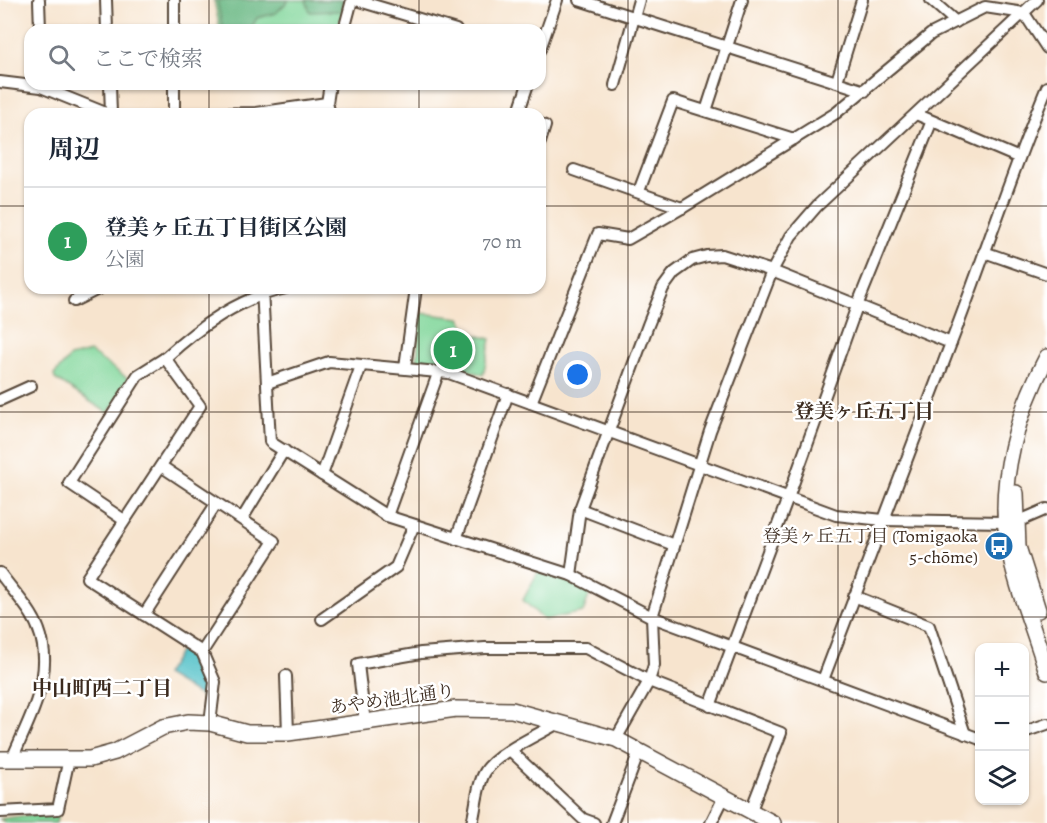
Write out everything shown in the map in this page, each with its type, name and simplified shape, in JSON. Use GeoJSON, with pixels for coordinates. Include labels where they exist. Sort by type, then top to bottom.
{"type":"FeatureCollection","features":[{"type":"Feature","properties":{"kind":"street"},"geometry":{"type":"LineString","coordinates":[[39,0],[40,24]]}},
{"type":"Feature","properties":{"kind":"street"},"geometry":{"type":"LineString","coordinates":[[106,0],[107,24]]}},
{"type":"Feature","properties":{"kind":"street"},"geometry":{"type":"LineString","coordinates":[[174,0],[174,24]]}},
{"type":"Feature","properties":{"kind":"street"},"geometry":{"type":"LineString","coordinates":[[346,24],[354,0],[436,24]]}},
{"type":"Feature","properties":{"kind":"street"},"geometry":{"type":"LineString","coordinates":[[546,32],[557,0]]}},
{"type":"Feature","properties":{"kind":"street"},"geometry":{"type":"LineString","coordinates":[[579,0],[728,45],[865,91]]}},
{"type":"Feature","properties":{"kind":"street"},"geometry":{"type":"LineString","coordinates":[[615,85],[639,0]]}},
{"type":"Feature","properties":{"kind":"street"},"geometry":{"type":"LineString","coordinates":[[706,111],[742,0]]}},
{"type":"Feature","properties":{"kind":"street"},"geometry":{"type":"LineString","coordinates":[[837,81],[862,0]]}},
{"type":"Feature","properties":{"kind":"street"},"geometry":{"type":"LineString","coordinates":[[931,0],[956,22]]}},
{"type":"Feature","properties":{"kind":"street"},"geometry":{"type":"LineString","coordinates":[[616,739],[649,681],[654,664],[652,616],[699,466],[772,271],[791,236],[818,207],[1037,0]]}},
{"type":"Feature","properties":{"kind":"street"},"geometry":{"type":"LineString","coordinates":[[531,403],[598,234],[628,239],[682,208],[836,113],[931,34],[985,7],[1024,13],[1047,48]]}},
{"type":"Feature","properties":{"kind":"street"},"geometry":{"type":"LineString","coordinates":[[0,82],[24,84]]}},
{"type":"Feature","properties":{"kind":"street"},"geometry":{"type":"LineString","coordinates":[[823,680],[951,344],[1017,158],[1047,87]]}},
{"type":"Feature","properties":{"kind":"street"},"geometry":{"type":"LineString","coordinates":[[53,90],[96,108]]}},
{"type":"Feature","properties":{"kind":"street"},"geometry":{"type":"LineString","coordinates":[[110,90],[110,108]]}},
{"type":"Feature","properties":{"kind":"street"},"geometry":{"type":"LineString","coordinates":[[174,90],[174,108]]}},
{"type":"Feature","properties":{"kind":"street"},"geometry":{"type":"LineString","coordinates":[[328,108],[329,90]]}},
{"type":"Feature","properties":{"kind":"street"},"geometry":{"type":"LineString","coordinates":[[520,108],[526,90]]}},
{"type":"Feature","properties":{"kind":"street"},"geometry":{"type":"LineString","coordinates":[[639,191],[673,100],[794,139]]}},
{"type":"Feature","properties":{"kind":"street"},"geometry":{"type":"LineString","coordinates":[[295,108],[327,103]]}},
{"type":"Feature","properties":{"kind":"street"},"geometry":{"type":"LineString","coordinates":[[916,114],[931,123],[1017,158]]}},
{"type":"Feature","properties":{"kind":"street"},"geometry":{"type":"LineString","coordinates":[[710,706],[788,498],[856,306],[931,123]]}},
{"type":"Feature","properties":{"kind":"street"},"geometry":{"type":"LineString","coordinates":[[574,170],[682,208]]}},
{"type":"Feature","properties":{"kind":"street"},"geometry":{"type":"LineString","coordinates":[[984,252],[1047,274]]}},
{"type":"Feature","properties":{"kind":"street"},"geometry":{"type":"LineString","coordinates":[[571,576],[580,509],[607,431],[663,288],[674,273],[692,260],[723,255],[772,271],[951,344]]}},
{"type":"Feature","properties":{"kind":"street"},"geometry":{"type":"LineString","coordinates":[[74,301],[88,294]]}},
{"type":"Feature","properties":{"kind":"street"},"geometry":{"type":"LineString","coordinates":[[124,520],[69,483],[138,375],[165,358],[201,326],[257,294]]}},
{"type":"Feature","properties":{"kind":"street"},"geometry":{"type":"LineString","coordinates":[[262,294],[270,442],[387,516],[571,576],[652,616],[975,738]]}},
{"type":"Feature","properties":{"kind":"street"},"geometry":{"type":"LineString","coordinates":[[405,368],[415,294]]}},
{"type":"Feature","properties":{"kind":"street"},"geometry":{"type":"LineString","coordinates":[[1047,357],[1025,400],[1015,437],[1011,522],[1016,577],[1047,672]]}},
{"type":"Feature","properties":{"kind":"street"},"geometry":{"type":"LineString","coordinates":[[165,358],[200,406],[87,578],[202,652],[215,682],[210,723]]}},
{"type":"Feature","properties":{"kind":"street"},"geometry":{"type":"LineString","coordinates":[[267,383],[329,362],[439,371],[508,394],[837,515],[883,520],[1011,522],[1047,509]]}},
{"type":"Feature","properties":{"kind":"street"},"geometry":{"type":"LineString","coordinates":[[322,475],[361,366]]}},
{"type":"Feature","properties":{"kind":"street"},"geometry":{"type":"LineString","coordinates":[[387,516],[439,371]]}},
{"type":"Feature","properties":{"kind":"street"},"geometry":{"type":"LineString","coordinates":[[1047,378],[1033,405],[1023,441],[1011,522],[1047,641]]}},
{"type":"Feature","properties":{"kind":"street"},"geometry":{"type":"LineString","coordinates":[[0,400],[31,386]]}},
{"type":"Feature","properties":{"kind":"street"},"geometry":{"type":"LineString","coordinates":[[456,539],[508,394]]}},
{"type":"Feature","properties":{"kind":"street"},"geometry":{"type":"LineString","coordinates":[[242,519],[284,450]]}},
{"type":"Feature","properties":{"kind":"street"},"geometry":{"type":"LineString","coordinates":[[161,466],[274,542],[202,652]]}},
{"type":"Feature","properties":{"kind":"street"},"geometry":{"type":"LineString","coordinates":[[144,615],[216,504]]}},
{"type":"Feature","properties":{"kind":"street"},"geometry":{"type":"LineString","coordinates":[[580,509],[674,545]]}},
{"type":"Feature","properties":{"kind":"street"},"geometry":{"type":"LineString","coordinates":[[322,619],[396,567],[414,525]]}},
{"type":"Feature","properties":{"kind":"street"},"geometry":{"type":"LineString","coordinates":[[0,592],[3,577]]}},
{"type":"Feature","properties":{"kind":"street"},"geometry":{"type":"LineString","coordinates":[[3,577],[32,615],[40,635],[45,660],[42,688],[6,759]]}},
{"type":"Feature","properties":{"kind":"street"},"geometry":{"type":"LineString","coordinates":[[854,596],[929,626],[965,734]]}},
{"type":"Feature","properties":{"kind":"street"},"geometry":{"type":"LineString","coordinates":[[365,723],[358,664],[421,653],[485,648],[586,648],[649,681],[781,733],[751,810]]}},
{"type":"Feature","properties":{"kind":"street"},"geometry":{"type":"LineString","coordinates":[[286,676],[288,733]]}},
{"type":"Feature","properties":{"kind":"street","name":"あやめ池北通り"},"geometry":{"type":"LineString","coordinates":[[6,759],[90,759],[115,752],[163,727],[188,722],[210,723],[247,733],[288,733],[456,709],[512,710],[616,739],[773,823]]}},
{"type":"Feature","properties":{"kind":"street"},"geometry":{"type":"LineString","coordinates":[[472,823],[484,773],[492,763],[560,722]]}},
{"type":"Feature","properties":{"kind":"street"},"geometry":{"type":"LineString","coordinates":[[1029,730],[1047,724]]}},
{"type":"Feature","properties":{"kind":"street"},"geometry":{"type":"LineString","coordinates":[[511,750],[583,819],[594,823]]}},
{"type":"Feature","properties":{"kind":"street"},"geometry":{"type":"LineString","coordinates":[[612,823],[639,752]]}},
{"type":"Feature","properties":{"kind":"street"},"geometry":{"type":"LineString","coordinates":[[0,812],[58,809],[68,764]]}},
{"type":"Feature","properties":{"kind":"street"},"geometry":{"type":"LineString","coordinates":[[711,823],[724,797]]}},
{"type":"Feature","properties":{"kind":"green space"},"geometry":{"type":"Polygon","coordinates":[[[214,0],[347,0],[339,24],[219,24],[214,0]]]}},
{"type":"Feature","properties":{"kind":"green space"},"geometry":{"type":"Polygon","coordinates":[[[217,0],[289,0],[276,13],[257,18],[254,24],[222,24],[217,0]]]}},
{"type":"Feature","properties":{"kind":"green space"},"geometry":{"type":"Polygon","coordinates":[[[306,0],[343,0],[340,11],[310,12],[306,0]]]}},
{"type":"Feature","properties":{"kind":"green space"},"geometry":{"type":"Polygon","coordinates":[[[421,313],[460,318],[469,333],[491,339],[483,375],[452,365],[417,360],[421,313]]]}},
{"type":"Feature","properties":{"kind":"green space"},"geometry":{"type":"Polygon","coordinates":[[[90,352],[130,380],[108,413],[55,379],[54,375],[70,357],[90,352]]]}},
{"type":"Feature","properties":{"kind":"green space"},"geometry":{"type":"Polygon","coordinates":[[[539,570],[592,588],[583,612],[544,620],[523,600],[539,570]]]}},
{"type":"Feature","properties":{"kind":"green space"},"geometry":{"type":"Polygon","coordinates":[[[59,811],[56,823],[6,823],[0,819],[59,811]]]}},
{"type":"Feature","properties":{"kind":"water"},"geometry":{"type":"Polygon","coordinates":[[[183,646],[202,660],[209,684],[202,697],[165,675],[183,646]]]}},
{"type":"Feature","properties":{"kind":"place","name":"登美ヶ丘五丁目街区公園"},"geometry":{"type":"Point","coordinates":[453,350]}},
{"type":"Feature","properties":{"kind":"place","name":"登美ヶ丘五丁目 (Tomigaoka 5-chōme)"},"geometry":{"type":"Point","coordinates":[999,546]}},
{"type":"Feature","properties":{"kind":"district","name":"登美ヶ丘五丁目"},"geometry":{"type":"Point","coordinates":[864,411]}},
{"type":"Feature","properties":{"kind":"district","name":"中山町西二丁目"},"geometry":{"type":"Point","coordinates":[102,688]}}]}
